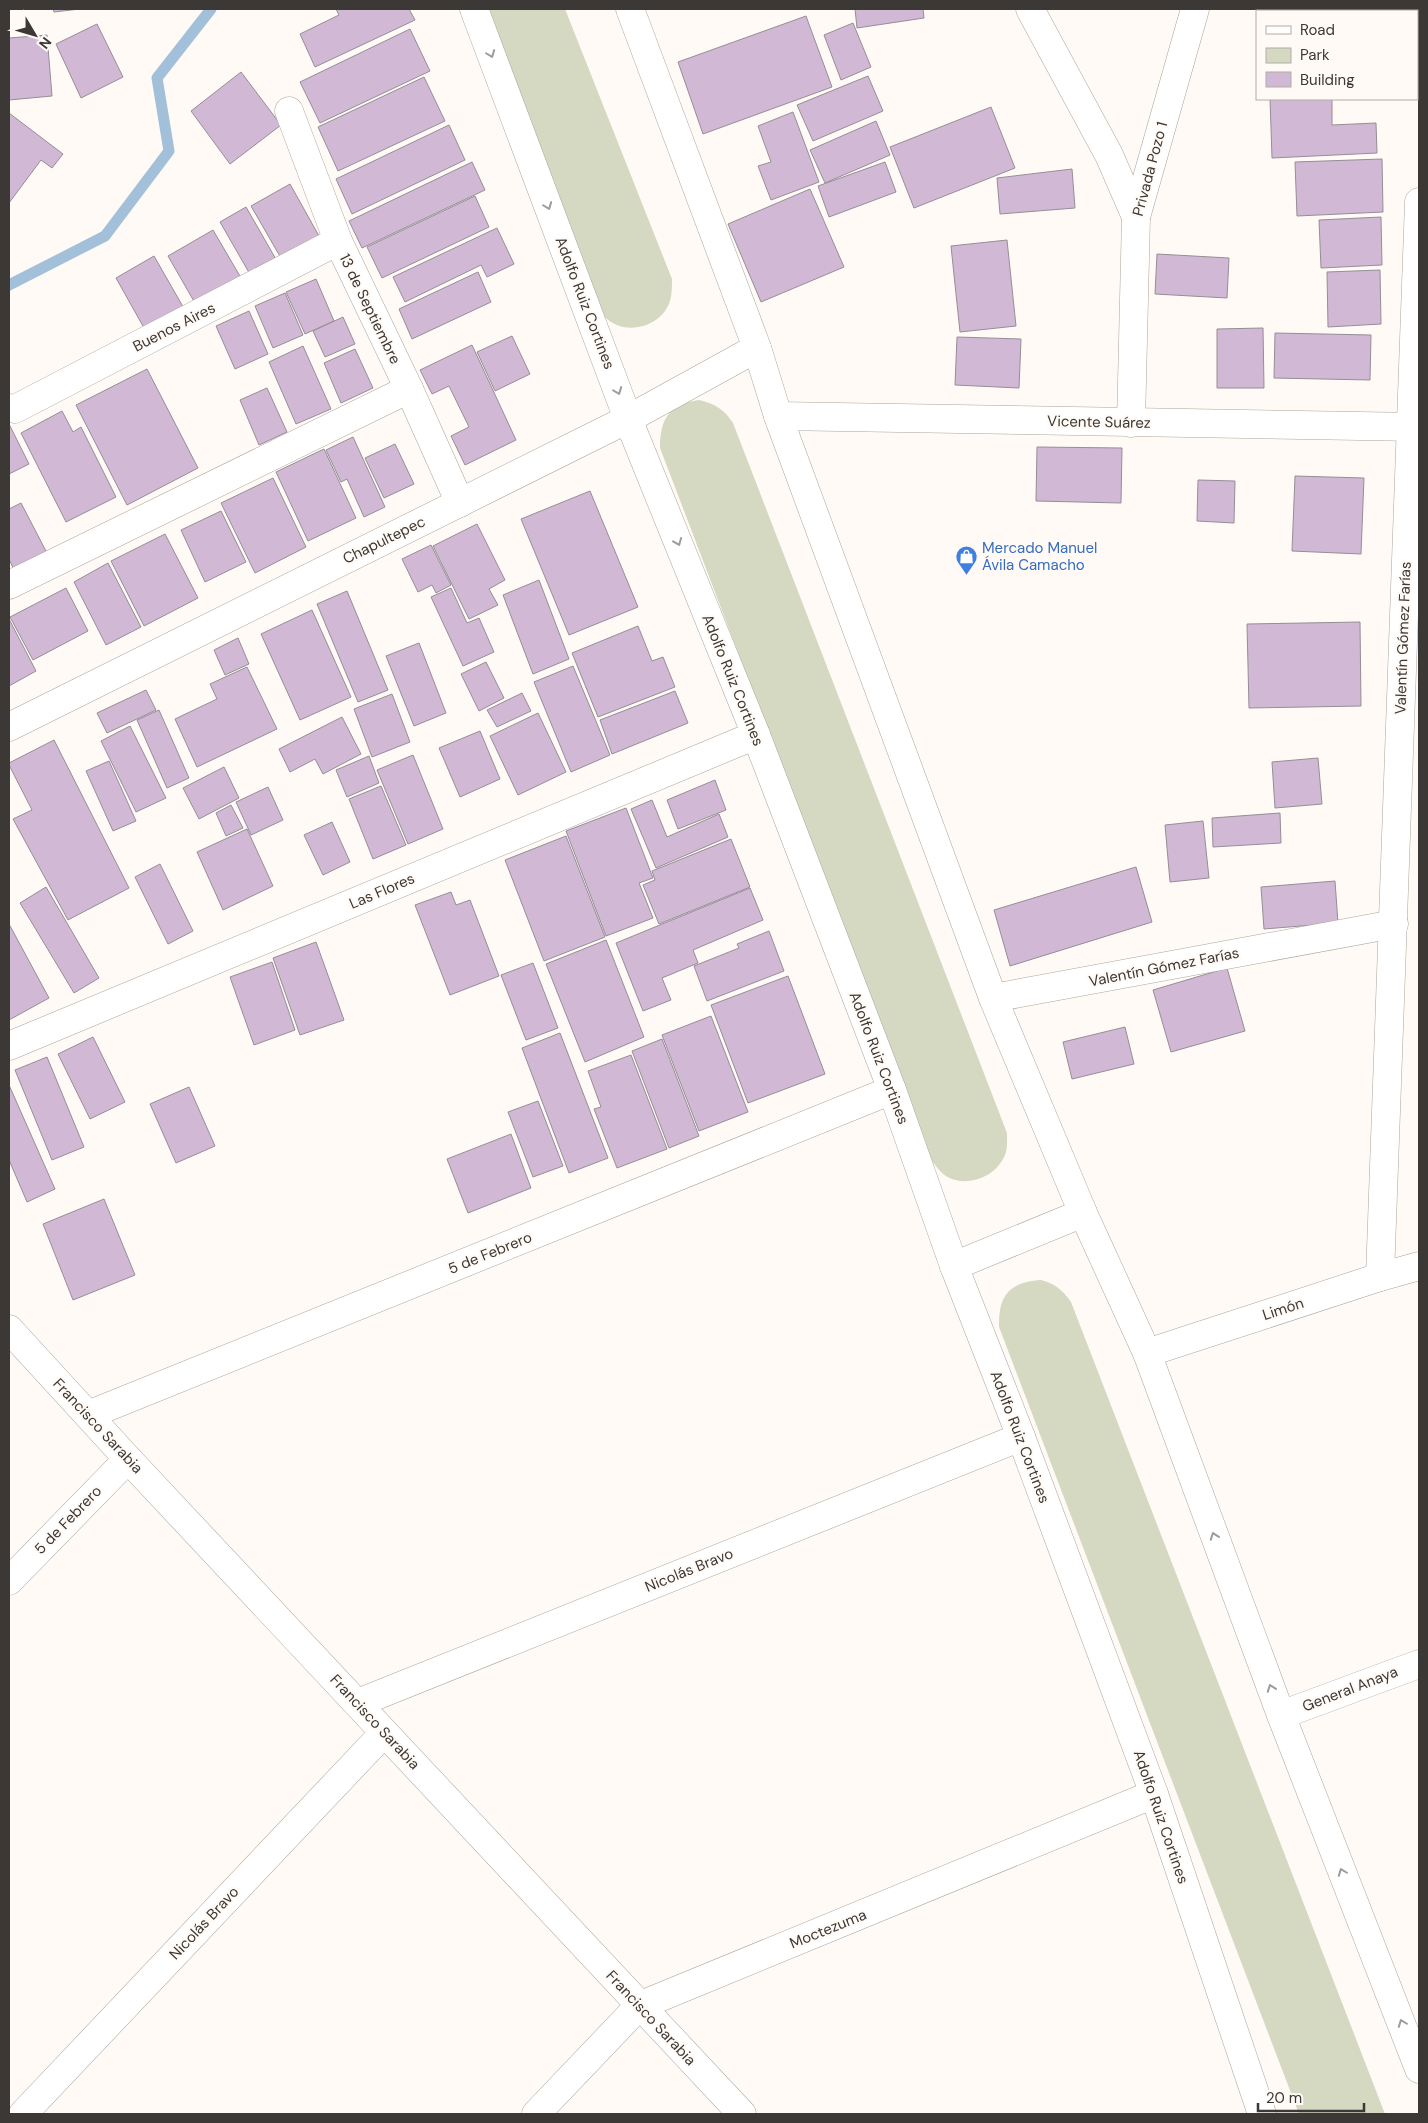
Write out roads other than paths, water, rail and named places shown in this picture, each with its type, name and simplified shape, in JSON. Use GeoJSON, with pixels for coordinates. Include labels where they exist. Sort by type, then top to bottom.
{"type":"FeatureCollection","features":[{"type":"Feature","properties":{"kind":"street","name":"Adolfo Ruiz Cortines"},"geometry":{"type":"LineString","coordinates":[[474,9],[628,419],[756,735],[892,1090],[954,1266],[1021,1437],[1154,1794],[1262,2114]]}},
{"type":"Feature","properties":{"kind":"street"},"geometry":{"type":"LineString","coordinates":[[630,9],[757,348],[778,416],[992,998],[1083,1213],[1147,1354],[1281,1715],[1419,2069]]}},
{"type":"Feature","properties":{"kind":"street"},"geometry":{"type":"LineString","coordinates":[[1030,9],[1109,155],[1136,217]]}},
{"type":"Feature","properties":{"kind":"street","name":"Privada Pozo 1"},"geometry":{"type":"LineString","coordinates":[[1131,423],[1136,217],[1195,9]]}},
{"type":"Feature","properties":{"kind":"street","name":"13 de Septiembre"},"geometry":{"type":"LineString","coordinates":[[289,111],[338,242],[409,389],[460,503]]}},
{"type":"Feature","properties":{"kind":"street","name":"Valentín Gómez Farías"},"geometry":{"type":"LineString","coordinates":[[1380,1277],[1415,427],[1419,202]]}},
{"type":"Feature","properties":{"kind":"street","name":"Buenos Aires"},"geometry":{"type":"LineString","coordinates":[[9,408],[16,409],[338,242]]}},
{"type":"Feature","properties":{"kind":"street","name":"Chapultepec"},"geometry":{"type":"LineString","coordinates":[[9,727],[628,419],[757,348]]}},
{"type":"Feature","properties":{"kind":"street"},"geometry":{"type":"LineString","coordinates":[[9,585],[409,389]]}},
{"type":"Feature","properties":{"kind":"street","name":"Vicente Suárez"},"geometry":{"type":"LineString","coordinates":[[778,416],[1415,427]]}},
{"type":"Feature","properties":{"kind":"street","name":"Las Flores"},"geometry":{"type":"LineString","coordinates":[[9,1046],[756,735]]}},
{"type":"Feature","properties":{"kind":"street","name":"Valentín Gómez Farías"},"geometry":{"type":"LineString","coordinates":[[992,998],[1394,924]]}},
{"type":"Feature","properties":{"kind":"street","name":"5 de Febrero"},"geometry":{"type":"LineString","coordinates":[[88,1415],[892,1090]]}},
{"type":"Feature","properties":{"kind":"street"},"geometry":{"type":"LineString","coordinates":[[954,1266],[1083,1213]]}},
{"type":"Feature","properties":{"kind":"street","name":"Limón"},"geometry":{"type":"LineString","coordinates":[[1147,1354],[1380,1277],[1419,1266]]}},
{"type":"Feature","properties":{"kind":"street","name":"Francisco Sarabia"},"geometry":{"type":"LineString","coordinates":[[9,1329],[128,1459],[742,2114]]}},
{"type":"Feature","properties":{"kind":"street","name":"Nicolás Bravo"},"geometry":{"type":"LineString","coordinates":[[358,1703],[1021,1437]]}},
{"type":"Feature","properties":{"kind":"street","name":"5 de Febrero"},"geometry":{"type":"LineString","coordinates":[[9,1581],[128,1459]]}},
{"type":"Feature","properties":{"kind":"street","name":"General Anaya"},"geometry":{"type":"LineString","coordinates":[[1281,1715],[1419,1664]]}},
{"type":"Feature","properties":{"kind":"street","name":"Nicolás Bravo"},"geometry":{"type":"LineString","coordinates":[[24,2114],[384,1733]]}},
{"type":"Feature","properties":{"kind":"street","name":"Moctezuma"},"geometry":{"type":"LineString","coordinates":[[536,2114],[639,2006],[1154,1794]]}},
{"type":"Feature","properties":{"kind":"waterway"},"geometry":{"type":"LineString","coordinates":[[9,285],[105,236],[169,151],[157,78],[211,9]]}},
{"type":"Feature","properties":{"kind":"place","name":"Mercado Manuel Ávila Camacho"},"geometry":{"type":"Point","coordinates":[966,576]}}]}
